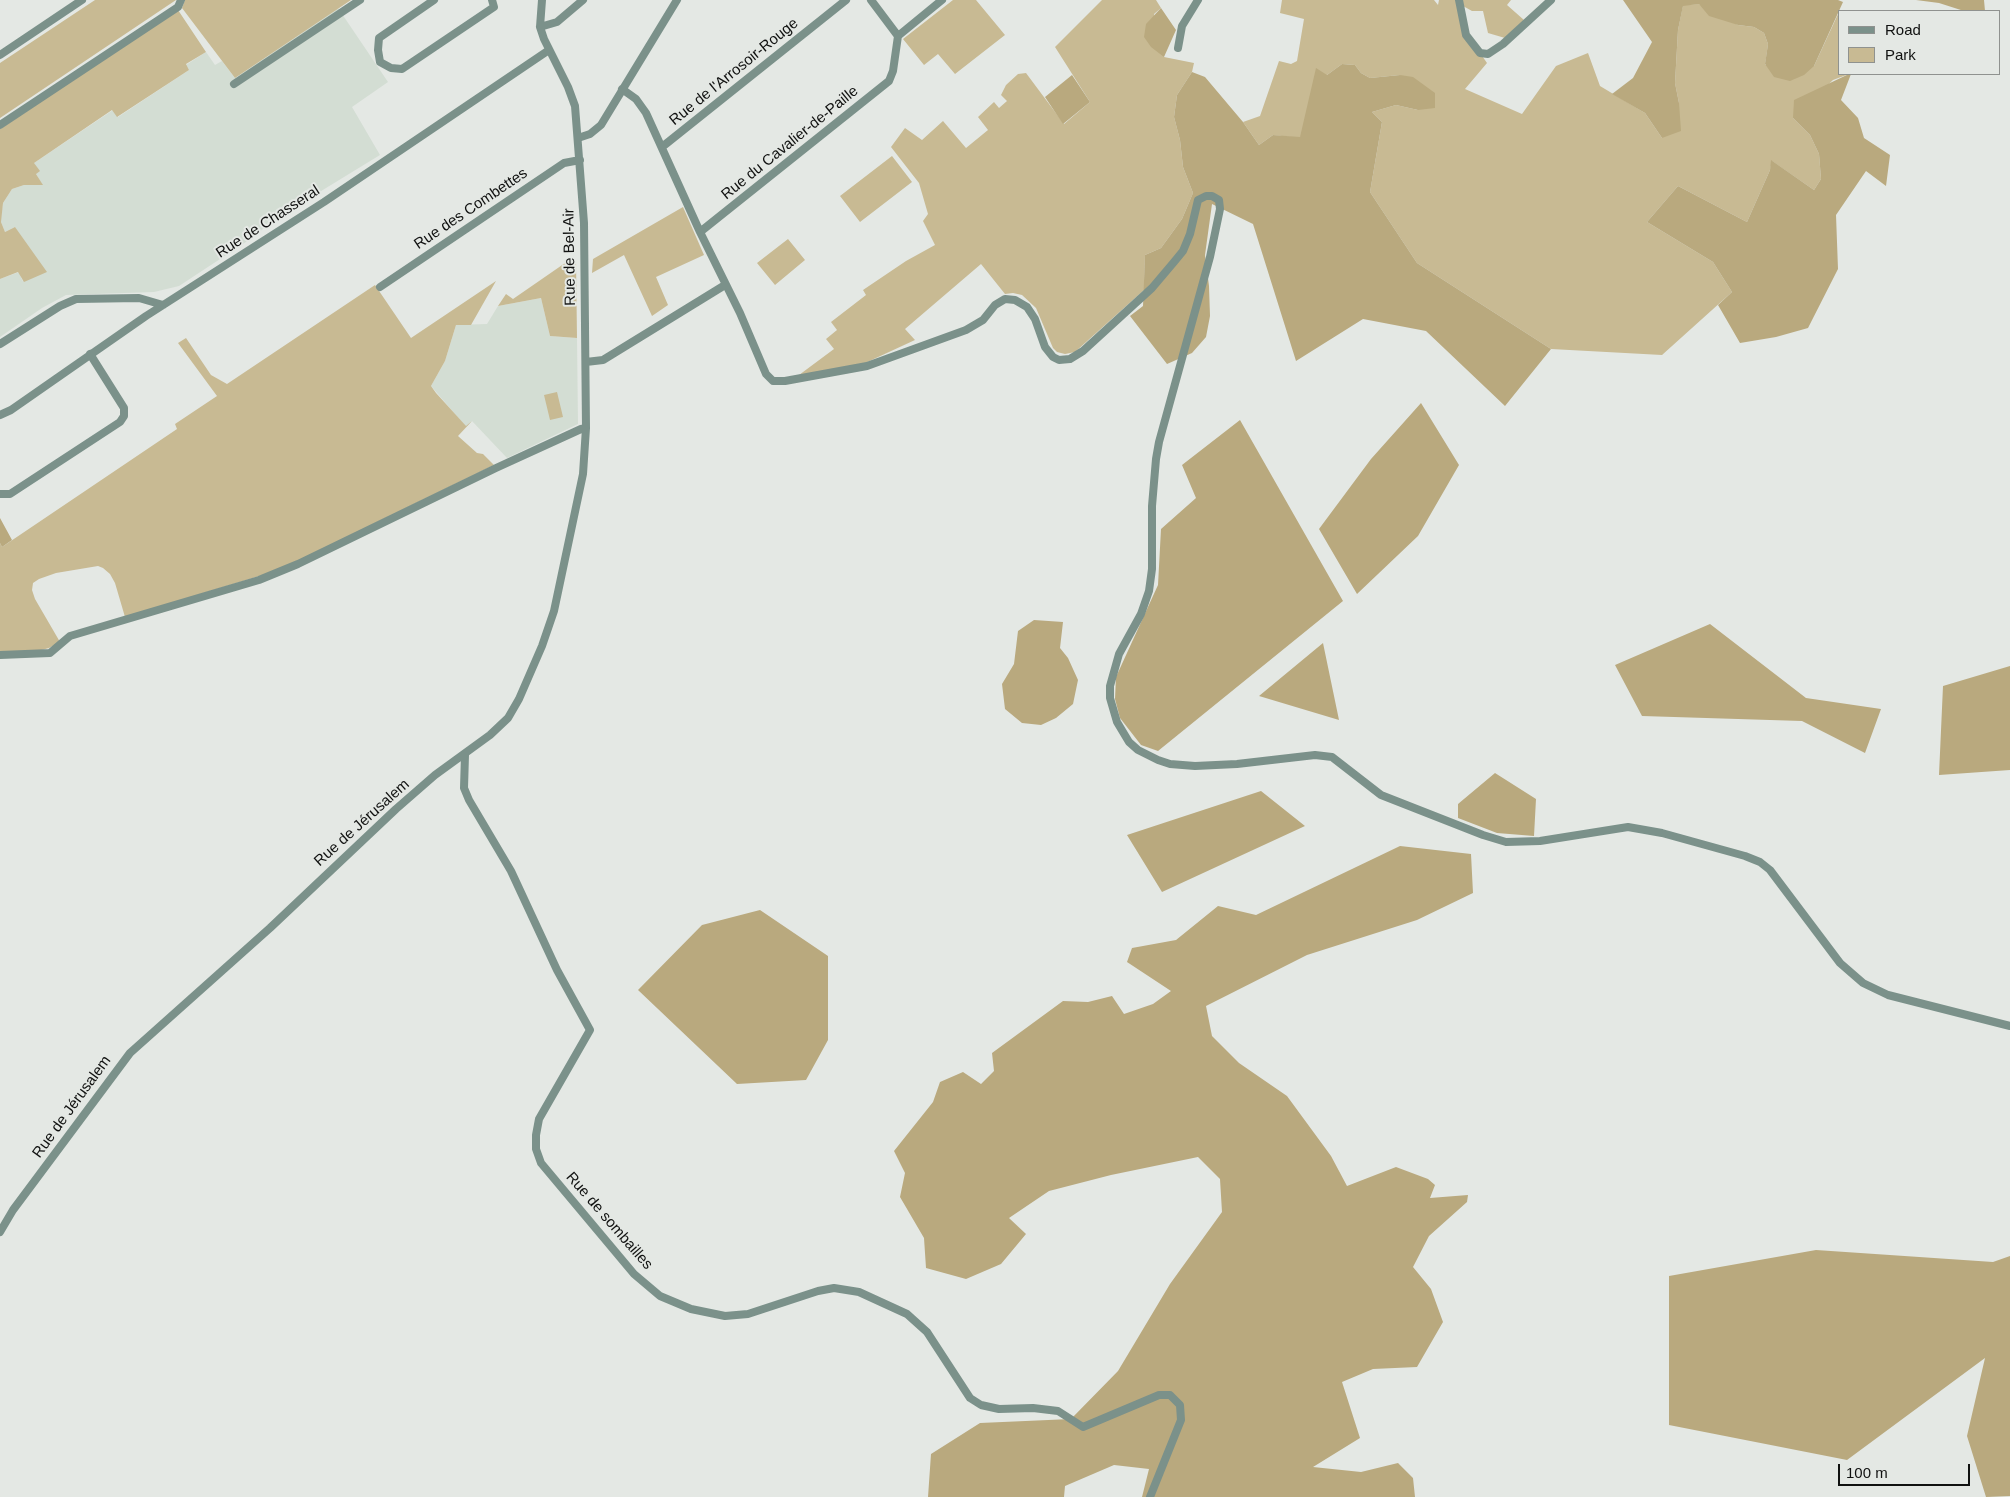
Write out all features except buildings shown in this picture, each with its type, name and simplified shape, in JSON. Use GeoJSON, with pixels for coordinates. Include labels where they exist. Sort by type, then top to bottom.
{"type":"FeatureCollection","features":[{"type":"Feature","properties":{"kind":"street"},"geometry":{"type":"LineString","coordinates":[[0,55],[82,0]]}},
{"type":"Feature","properties":{"kind":"street"},"geometry":{"type":"LineString","coordinates":[[234,84],[360,0]]}},
{"type":"Feature","properties":{"kind":"street"},"geometry":{"type":"LineString","coordinates":[[434,0],[379,38],[380,62],[391,68],[402,69],[494,7],[492,0]]}},
{"type":"Feature","properties":{"kind":"street","name":"Rue de Bel-Air"},"geometry":{"type":"LineString","coordinates":[[542,0],[540,28],[573,98],[578,138],[584,223],[586,362]]}},
{"type":"Feature","properties":{"kind":"street"},"geometry":{"type":"LineString","coordinates":[[540,28],[556,22],[583,0]]}},
{"type":"Feature","properties":{"kind":"street"},"geometry":{"type":"LineString","coordinates":[[578,138],[597,130],[677,0]]}},
{"type":"Feature","properties":{"kind":"street","name":"Rue de l'Arrosoir-Rouge"},"geometry":{"type":"LineString","coordinates":[[662,147],[846,0]]}},
{"type":"Feature","properties":{"kind":"street"},"geometry":{"type":"LineString","coordinates":[[871,0],[898,36],[942,0]]}},
{"type":"Feature","properties":{"kind":"street"},"geometry":{"type":"LineString","coordinates":[[1178,48],[1182,26],[1198,0]]}},
{"type":"Feature","properties":{"kind":"street"},"geometry":{"type":"LineString","coordinates":[[1459,0],[1466,35],[1480,53],[1488,54],[1503,44],[1550,0]]}},
{"type":"Feature","properties":{"kind":"street"},"geometry":{"type":"LineString","coordinates":[[0,125],[179,3]]}},
{"type":"Feature","properties":{"kind":"street","name":"Rue du Cavalier-de-Paille"},"geometry":{"type":"LineString","coordinates":[[700,232],[883,87],[893,71],[898,36]]}},
{"type":"Feature","properties":{"kind":"street","name":"Rue de Chasseral"},"geometry":{"type":"LineString","coordinates":[[0,415],[11,410],[163,305],[324,202],[549,50]]}},
{"type":"Feature","properties":{"kind":"street"},"geometry":{"type":"LineString","coordinates":[[622,90],[642,105],[700,232],[740,313],[766,374],[773,381],[785,381],[867,366],[966,330],[983,320],[995,305],[1005,299],[1015,300],[1027,308],[1035,319],[1049,353],[1059,360],[1076,356],[1164,276],[1186,242],[1198,200],[1206,196],[1216,197],[1220,209],[1210,258],[1159,442],[1156,459],[1152,506],[1152,569],[1149,592],[1141,614],[1119,654],[1112,676],[1110,698],[1117,722],[1130,742],[1138,750],[1158,760],[1184,765],[1237,764],[1315,755],[1332,757],[1381,795],[1483,835],[1506,842],[1540,841],[1628,827],[1662,833],[1745,856],[1760,862],[1770,870],[1840,963],[1863,983],[1894,996],[2010,1026]]}},
{"type":"Feature","properties":{"kind":"street","name":"Rue des Combettes"},"geometry":{"type":"LineString","coordinates":[[380,287],[564,163],[580,160]]}},
{"type":"Feature","properties":{"kind":"street"},"geometry":{"type":"LineString","coordinates":[[586,362],[603,360],[725,285]]}},
{"type":"Feature","properties":{"kind":"street"},"geometry":{"type":"LineString","coordinates":[[0,344],[60,306],[76,299],[139,298],[163,305]]}},
{"type":"Feature","properties":{"kind":"street"},"geometry":{"type":"LineString","coordinates":[[0,494],[10,494],[120,422],[124,416],[124,408],[90,354]]}},
{"type":"Feature","properties":{"kind":"street","name":"Rue de Jérusalem"},"geometry":{"type":"LineString","coordinates":[[0,1232],[13,1210],[130,1052],[270,928],[396,809],[435,776],[490,736],[508,718],[520,699],[554,611],[580,493],[585,455],[586,362]]}},
{"type":"Feature","properties":{"kind":"street"},"geometry":{"type":"LineString","coordinates":[[0,655],[50,654],[70,636],[259,580],[298,564],[496,468],[586,428]]}},
{"type":"Feature","properties":{"kind":"street","name":"Rue de sombailles"},"geometry":{"type":"LineString","coordinates":[[464,755],[464,783],[469,800],[512,871],[557,970],[590,1030],[539,1120],[536,1149],[541,1163],[634,1274],[660,1296],[690,1310],[725,1316],[748,1314],[818,1291],[834,1288],[859,1292],[907,1314],[927,1332],[970,1398],[981,1405],[999,1409],[1033,1408],[1058,1411],[1083,1427],[1159,1395],[1170,1395],[1180,1404],[1181,1420],[1150,1497]]}},
{"type":"Feature","properties":{"kind":"shaded area"},"geometry":{"type":"Polygon","coordinates":[[[1623,0],[1838,0],[1843,2],[1814,66],[1804,75],[1790,81],[1774,77],[1765,64],[1768,44],[1764,33],[1754,27],[1738,25],[1709,16],[1699,4],[1683,6],[1678,30],[1675,83],[1681,131],[1662,138],[1645,113],[1612,94],[1633,78],[1652,42],[1623,0]]]}},
{"type":"Feature","properties":{"kind":"shaded area"},"geometry":{"type":"Polygon","coordinates":[[[1916,0],[1984,0],[1985,10],[1961,10],[1939,3],[1916,0]]]}},
{"type":"Feature","properties":{"kind":"shaded area"},"geometry":{"type":"Polygon","coordinates":[[[338,8],[388,82],[352,107],[380,155],[277,218],[249,240],[179,286],[154,292],[66,295],[42,308],[0,337],[0,279],[19,272],[23,282],[15,227],[5,232],[1,222],[3,203],[12,189],[24,185],[42,184],[36,174],[34,163],[113,110],[118,117],[189,70],[186,65],[206,52],[215,65],[222,61],[235,78],[338,8]]]}},
{"type":"Feature","properties":{"kind":"shaded area"},"geometry":{"type":"Polygon","coordinates":[[[1161,8],[1176,30],[1164,57],[1151,47],[1144,37],[1146,24],[1161,8]]]}},
{"type":"Feature","properties":{"kind":"shaded area"},"geometry":{"type":"Polygon","coordinates":[[[1342,64],[1355,65],[1361,73],[1370,78],[1400,75],[1413,77],[1435,93],[1435,108],[1418,110],[1396,105],[1372,112],[1382,122],[1370,192],[1417,263],[1551,349],[1505,406],[1426,331],[1363,319],[1296,361],[1253,224],[1212,204],[1205,255],[1210,316],[1206,337],[1192,353],[1167,364],[1130,316],[1143,306],[1145,255],[1161,248],[1182,219],[1193,193],[1183,167],[1180,140],[1174,117],[1177,95],[1192,72],[1205,77],[1243,122],[1259,145],[1273,135],[1300,137],[1316,68],[1327,75],[1342,64]]]}},
{"type":"Feature","properties":{"kind":"shaded area"},"geometry":{"type":"Polygon","coordinates":[[[1072,75],[1090,102],[1063,124],[1045,97],[1072,75]]]}},
{"type":"Feature","properties":{"kind":"shaded area"},"geometry":{"type":"Polygon","coordinates":[[[1847,75],[1851,75],[1841,100],[1858,118],[1864,138],[1890,155],[1886,186],[1866,171],[1836,215],[1838,269],[1808,328],[1776,337],[1740,343],[1718,305],[1732,292],[1713,262],[1647,222],[1678,186],[1747,222],[1770,170],[1771,160],[1814,190],[1821,179],[1819,154],[1810,135],[1793,118],[1794,100],[1847,75]]]}},
{"type":"Feature","properties":{"kind":"shaded area"},"geometry":{"type":"Polygon","coordinates":[[[541,298],[550,336],[577,338],[578,424],[507,458],[472,421],[466,427],[431,386],[445,361],[456,325],[487,324],[498,306],[541,298]]]}},
{"type":"Feature","properties":{"kind":"shaded area"},"geometry":{"type":"Polygon","coordinates":[[[1421,403],[1459,465],[1418,536],[1357,594],[1319,529],[1371,459],[1421,403]]]}},
{"type":"Feature","properties":{"kind":"shaded area"},"geometry":{"type":"Polygon","coordinates":[[[1240,420],[1343,601],[1158,751],[1141,745],[1120,718],[1115,699],[1116,677],[1158,585],[1161,529],[1196,498],[1182,465],[1240,420]]]}},
{"type":"Feature","properties":{"kind":"shaded area"},"geometry":{"type":"Polygon","coordinates":[[[0,518],[12,540],[2,547],[0,543],[0,518]]]}},
{"type":"Feature","properties":{"kind":"shaded area"},"geometry":{"type":"Polygon","coordinates":[[[1034,620],[1063,622],[1060,648],[1068,658],[1078,680],[1073,704],[1056,718],[1041,725],[1022,723],[1005,709],[1002,684],[1014,664],[1018,631],[1034,620]]]}},
{"type":"Feature","properties":{"kind":"shaded area"},"geometry":{"type":"Polygon","coordinates":[[[1710,624],[1806,698],[1881,709],[1865,753],[1802,721],[1642,716],[1615,665],[1710,624]]]}},
{"type":"Feature","properties":{"kind":"shaded area"},"geometry":{"type":"Polygon","coordinates":[[[1323,643],[1339,720],[1259,696],[1323,643]]]}},
{"type":"Feature","properties":{"kind":"shaded area"},"geometry":{"type":"Polygon","coordinates":[[[2010,666],[2010,770],[1939,775],[1943,686],[2010,666]]]}},
{"type":"Feature","properties":{"kind":"shaded area"},"geometry":{"type":"Polygon","coordinates":[[[1495,773],[1536,799],[1534,836],[1497,833],[1458,818],[1458,804],[1495,773]]]}},
{"type":"Feature","properties":{"kind":"shaded area"},"geometry":{"type":"Polygon","coordinates":[[[1261,791],[1305,826],[1162,892],[1127,835],[1261,791]]]}},
{"type":"Feature","properties":{"kind":"shaded area"},"geometry":{"type":"Polygon","coordinates":[[[1400,846],[1471,854],[1473,893],[1417,920],[1307,955],[1206,1006],[1212,1036],[1239,1063],[1287,1096],[1331,1156],[1347,1186],[1396,1167],[1428,1179],[1435,1185],[1430,1198],[1468,1195],[1467,1202],[1429,1236],[1413,1267],[1431,1289],[1443,1322],[1417,1367],[1373,1369],[1342,1382],[1360,1438],[1313,1467],[1361,1472],[1398,1463],[1413,1478],[1415,1497],[1142,1497],[1149,1469],[1114,1465],[1065,1486],[1064,1497],[928,1497],[931,1454],[980,1423],[1071,1419],[1118,1371],[1170,1284],[1222,1212],[1220,1179],[1198,1157],[1111,1175],[1049,1191],[1009,1218],[1026,1234],[1001,1264],[966,1279],[926,1268],[924,1238],[900,1197],[905,1173],[894,1151],[933,1102],[940,1082],[963,1072],[981,1084],[994,1071],[992,1053],[1063,1001],[1088,1002],[1112,996],[1124,1014],[1153,1004],[1171,991],[1127,962],[1132,948],[1176,940],[1218,906],[1256,915],[1400,846]]]}},
{"type":"Feature","properties":{"kind":"shaded area"},"geometry":{"type":"Polygon","coordinates":[[[760,910],[828,956],[828,1040],[806,1080],[737,1084],[638,990],[702,925],[760,910]]]}},
{"type":"Feature","properties":{"kind":"shaded area"},"geometry":{"type":"Polygon","coordinates":[[[1816,1250],[1993,1262],[2010,1256],[2010,1496],[1986,1497],[1967,1436],[1985,1358],[1847,1460],[1669,1425],[1669,1276],[1816,1250]]]}},
{"type":"Feature","properties":{"kind":"green space"},"geometry":{"type":"Polygon","coordinates":[[[95,0],[176,0],[0,118],[0,63],[95,0]]]}},
{"type":"Feature","properties":{"kind":"green space"},"geometry":{"type":"Polygon","coordinates":[[[185,0],[351,0],[235,78],[182,8],[185,0]]]}},
{"type":"Feature","properties":{"kind":"green space"},"geometry":{"type":"Polygon","coordinates":[[[953,0],[976,0],[1005,35],[955,74],[938,54],[924,65],[903,39],[953,0]]]}},
{"type":"Feature","properties":{"kind":"green space"},"geometry":{"type":"Polygon","coordinates":[[[1102,0],[1156,0],[1161,8],[1154,14],[1164,57],[1194,63],[1192,72],[1177,95],[1174,117],[1180,140],[1183,167],[1193,193],[1182,219],[1161,248],[1145,255],[1144,290],[1075,352],[1065,354],[1057,352],[1053,348],[1036,308],[1022,295],[1005,294],[981,264],[905,329],[915,340],[863,364],[799,375],[834,349],[826,339],[837,330],[831,322],[866,295],[863,290],[906,261],[935,245],[923,221],[928,214],[919,183],[891,147],[905,128],[922,140],[943,121],[966,148],[988,130],[978,117],[994,102],[999,108],[1007,101],[1001,95],[1006,85],[1018,74],[1026,73],[1064,124],[1090,102],[1055,47],[1102,0]]]}},
{"type":"Feature","properties":{"kind":"green space"},"geometry":{"type":"Polygon","coordinates":[[[1282,0],[1434,0],[1438,5],[1439,0],[1457,0],[1462,27],[1487,63],[1465,89],[1522,114],[1556,66],[1588,53],[1600,86],[1645,113],[1662,138],[1679,103],[1675,83],[1678,30],[1683,5],[1699,4],[1738,25],[1754,27],[1764,33],[1768,44],[1765,65],[1814,66],[1838,14],[1838,75],[1846,75],[1833,80],[1793,118],[1810,135],[1819,154],[1821,179],[1814,190],[1772,161],[1770,170],[1747,222],[1678,186],[1647,222],[1713,262],[1732,292],[1662,355],[1551,349],[1417,263],[1370,192],[1382,122],[1372,112],[1396,105],[1418,110],[1400,75],[1370,78],[1361,73],[1355,65],[1342,64],[1327,75],[1300,138],[1273,135],[1259,145],[1243,122],[1260,116],[1279,61],[1291,64],[1297,61],[1304,19],[1280,13],[1282,0]]]}},
{"type":"Feature","properties":{"kind":"green space"},"geometry":{"type":"Polygon","coordinates":[[[1461,0],[1511,0],[1507,5],[1524,20],[1505,38],[1488,33],[1483,11],[1472,11],[1463,6],[1461,0]]]}},
{"type":"Feature","properties":{"kind":"green space"},"geometry":{"type":"Polygon","coordinates":[[[178,10],[206,52],[186,64],[189,70],[117,117],[112,110],[34,163],[40,171],[36,174],[43,185],[24,185],[12,189],[3,203],[1,222],[5,232],[15,227],[47,272],[24,282],[18,272],[0,279],[0,129],[178,10]]]}},
{"type":"Feature","properties":{"kind":"green space"},"geometry":{"type":"Polygon","coordinates":[[[892,156],[912,182],[860,222],[840,196],[892,156]]]}},
{"type":"Feature","properties":{"kind":"green space"},"geometry":{"type":"Polygon","coordinates":[[[683,207],[704,255],[656,277],[668,305],[652,316],[624,255],[592,273],[593,259],[683,207]]]}},
{"type":"Feature","properties":{"kind":"green space"},"geometry":{"type":"Polygon","coordinates":[[[788,239],[805,260],[775,285],[757,263],[788,239]]]}},
{"type":"Feature","properties":{"kind":"green space"},"geometry":{"type":"Polygon","coordinates":[[[568,261],[571,264],[576,261],[577,338],[550,336],[541,298],[498,306],[506,294],[513,299],[568,261]]]}},
{"type":"Feature","properties":{"kind":"green space"},"geometry":{"type":"Polygon","coordinates":[[[496,281],[471,325],[456,325],[445,361],[431,386],[466,426],[472,421],[458,436],[477,453],[483,454],[494,465],[279,570],[125,617],[115,583],[110,574],[103,568],[98,566],[56,573],[39,579],[33,583],[32,590],[35,599],[60,642],[49,648],[30,653],[0,653],[0,543],[2,547],[177,429],[175,424],[217,396],[178,343],[186,338],[211,375],[227,384],[375,285],[411,338],[496,281]]]}},
{"type":"Feature","properties":{"kind":"green space"},"geometry":{"type":"Polygon","coordinates":[[[557,392],[563,417],[550,420],[544,395],[557,392]]]}}]}
